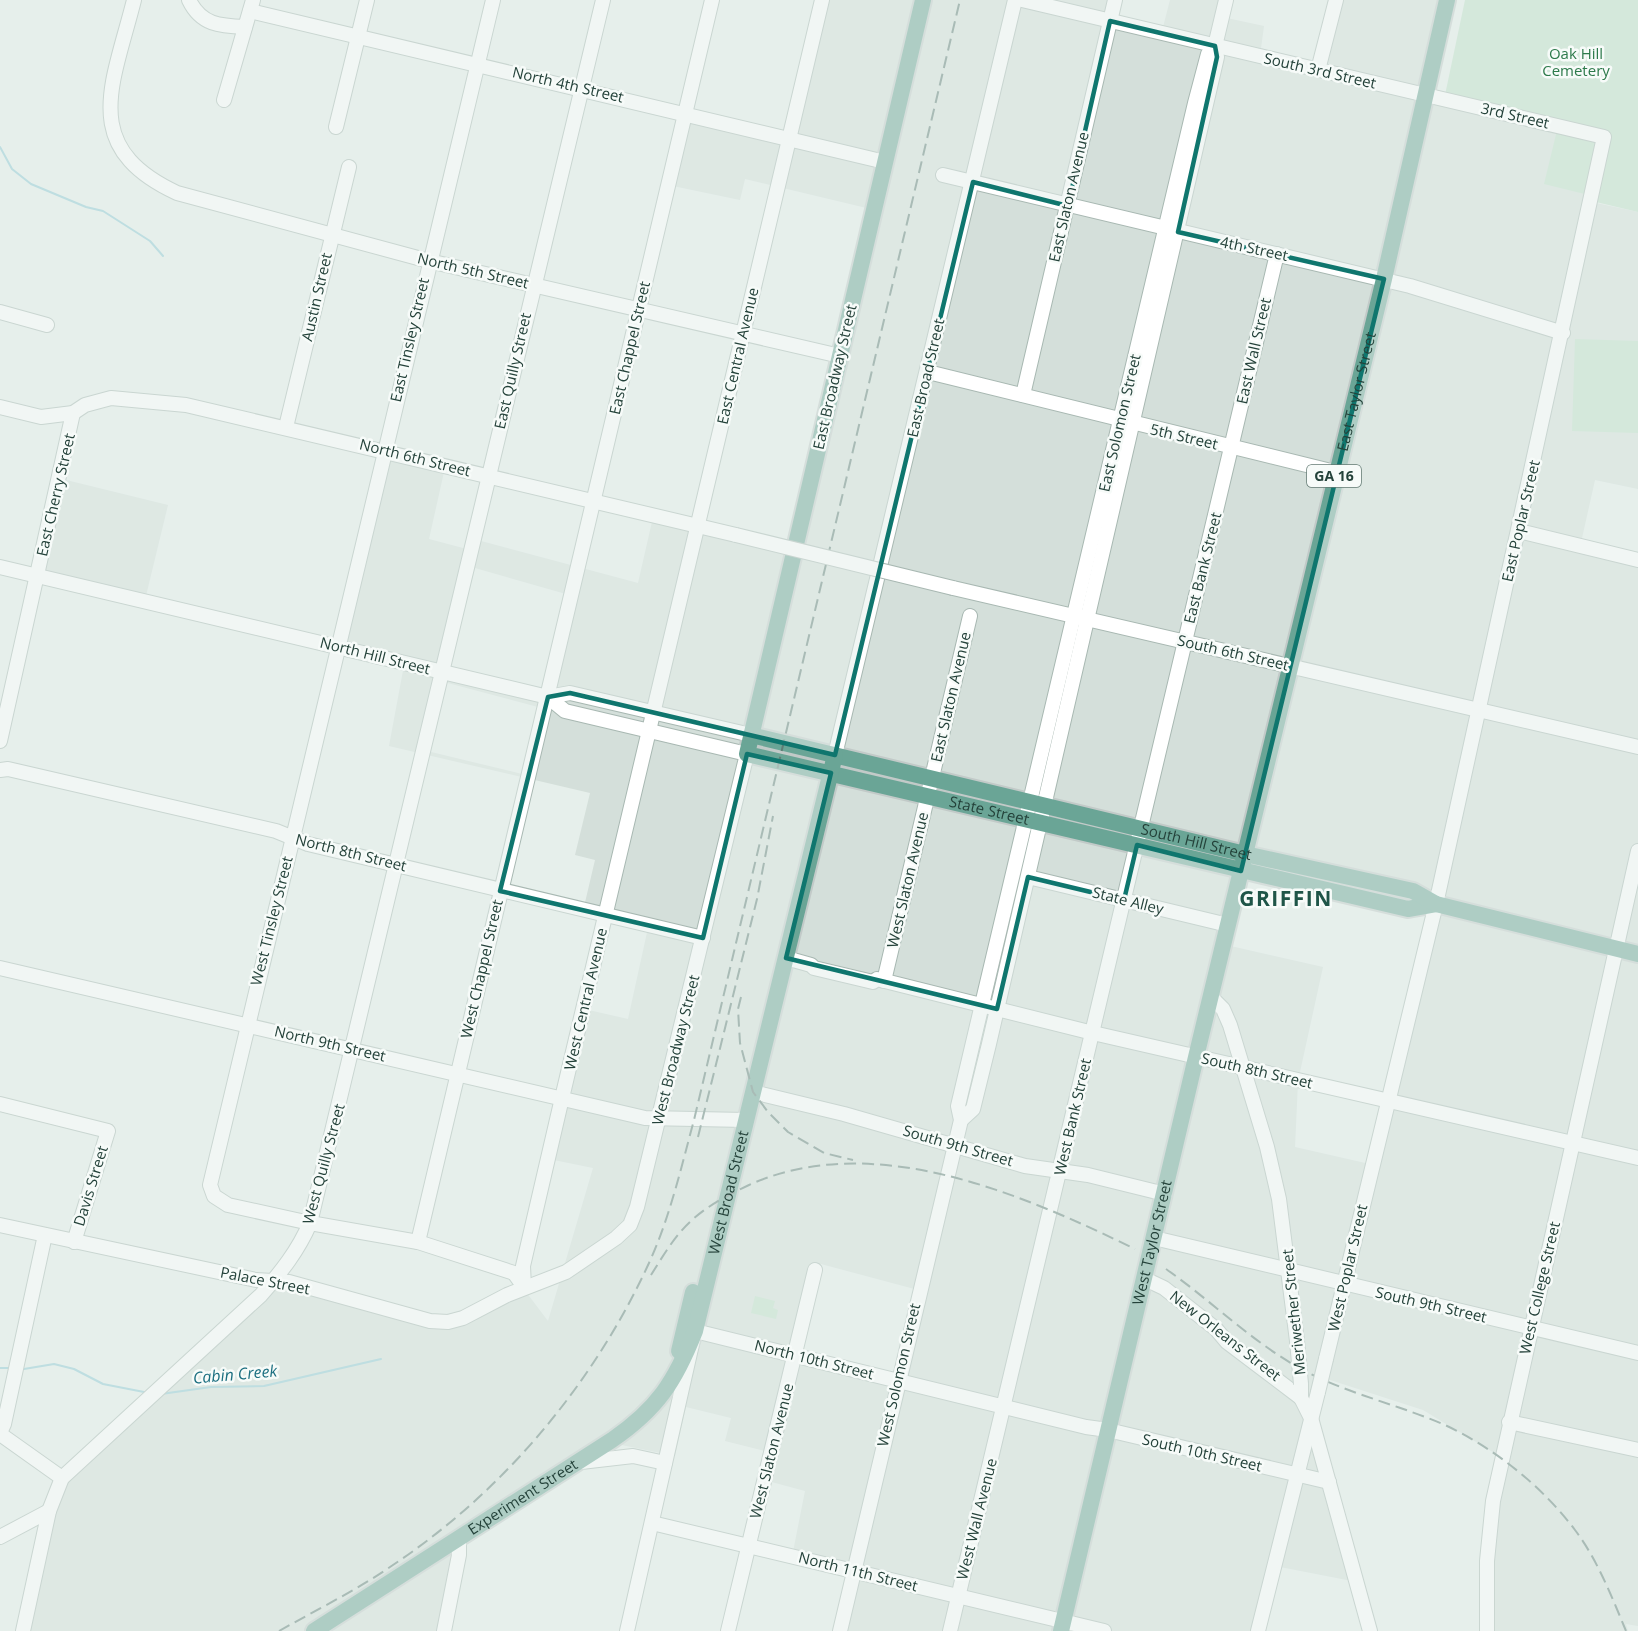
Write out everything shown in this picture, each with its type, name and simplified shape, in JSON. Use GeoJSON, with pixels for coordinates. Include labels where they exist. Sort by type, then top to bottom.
{"type":"FeatureCollection","features":[{"type":"Feature","properties":{"kind":"main road","name":"East Broadway Street"},"geometry":{"type":"LineString","coordinates":[[747,754],[923,0]]}},
{"type":"Feature","properties":{"kind":"main road","name":"East Taylor Street"},"geometry":{"type":"LineString","coordinates":[[1245,854],[1335,472],[1384,279],[1447,0]]}},
{"type":"Feature","properties":{"kind":"main road","name":"South Hill Street"},"geometry":{"type":"LineString","coordinates":[[751,735],[1245,854],[1413,891],[1436,904],[1638,954]]}},
{"type":"Feature","properties":{"kind":"main road","name":"State Street"},"geometry":{"type":"LineString","coordinates":[[747,754],[1408,909],[1436,904]]}},
{"type":"Feature","properties":{"kind":"main road","name":"West Broad Street"},"geometry":{"type":"LineString","coordinates":[[695,1331],[835,755]]}},
{"type":"Feature","properties":{"kind":"main road","name":"West Taylor Street"},"geometry":{"type":"LineString","coordinates":[[1062,1626],[1245,854]]}},
{"type":"Feature","properties":{"kind":"main road"},"geometry":{"type":"LineString","coordinates":[[670,1385],[696,1280],[726,1204]]}},
{"type":"Feature","properties":{"kind":"main road","name":"Experiment Street"},"geometry":{"type":"LineString","coordinates":[[323,1629],[612,1440],[646,1415],[670,1385],[695,1331]]}},
{"type":"Feature","properties":{"kind":"street","name":"North 5th Street"},"geometry":{"type":"LineString","coordinates":[[134,0],[111,96],[109,115],[122,151],[138,171],[177,193],[429,261],[840,356]]}},
{"type":"Feature","properties":{"kind":"street"},"geometry":{"type":"LineString","coordinates":[[189,0],[202,19],[214,25],[245,27]]}},
{"type":"Feature","properties":{"kind":"street"},"geometry":{"type":"LineString","coordinates":[[336,127],[367,0]]}},
{"type":"Feature","properties":{"kind":"street","name":"East Tinsley Street"},"geometry":{"type":"LineString","coordinates":[[338,646],[493,0]]}},
{"type":"Feature","properties":{"kind":"street","name":"East Quilly Street"},"geometry":{"type":"LineString","coordinates":[[442,672],[603,0]]}},
{"type":"Feature","properties":{"kind":"street","name":"East Chappel Street"},"geometry":{"type":"LineString","coordinates":[[548,697],[712,0]]}},
{"type":"Feature","properties":{"kind":"street","name":"East Central Avenue"},"geometry":{"type":"LineString","coordinates":[[654,712],[822,0]]}},
{"type":"Feature","properties":{"kind":"street","name":"East Broad Street"},"geometry":{"type":"LineString","coordinates":[[835,755],[1015,0]]}},
{"type":"Feature","properties":{"kind":"street","name":"South 3rd Street"},"geometry":{"type":"LineString","coordinates":[[1022,0],[1426,95]]}},
{"type":"Feature","properties":{"kind":"street","name":"East Slaton Avenue"},"geometry":{"type":"LineString","coordinates":[[1023,395],[1115,0]]}},
{"type":"Feature","properties":{"kind":"street","name":"East Solomon Street"},"geometry":{"type":"LineString","coordinates":[[1036,803],[1088,618],[1127,423],[1172,231],[1217,57],[1215,46],[1226,0]]}},
{"type":"Feature","properties":{"kind":"street"},"geometry":{"type":"LineString","coordinates":[[1318,70],[1336,0]]}},
{"type":"Feature","properties":{"kind":"street"},"geometry":{"type":"LineString","coordinates":[[224,100],[252,5]]}},
{"type":"Feature","properties":{"kind":"street","name":"North 4th Street"},"geometry":{"type":"LineString","coordinates":[[252,5],[357,36],[686,112],[885,162]]}},
{"type":"Feature","properties":{"kind":"street","name":"3rd Street"},"geometry":{"type":"LineString","coordinates":[[1426,95],[1604,137]]}},
{"type":"Feature","properties":{"kind":"street","name":"East Poplar Street"},"geometry":{"type":"LineString","coordinates":[[1436,904],[1563,333],[1604,137]]}},
{"type":"Feature","properties":{"kind":"street","name":"Austin Street"},"geometry":{"type":"LineString","coordinates":[[286,427],[349,167]]}},
{"type":"Feature","properties":{"kind":"street","name":"4th Street"},"geometry":{"type":"LineString","coordinates":[[943,175],[1172,231],[1384,279],[1563,333]]}},
{"type":"Feature","properties":{"kind":"street","name":"East Wall Street"},"geometry":{"type":"LineString","coordinates":[[1232,448],[1277,254]]}},
{"type":"Feature","properties":{"kind":"street"},"geometry":{"type":"LineString","coordinates":[[0,312],[47,325]]}},
{"type":"Feature","properties":{"kind":"street","name":"5th Street"},"geometry":{"type":"LineString","coordinates":[[928,372],[1127,423],[1335,472]]}},
{"type":"Feature","properties":{"kind":"street","name":"North 6th Street"},"geometry":{"type":"LineString","coordinates":[[0,407],[41,417],[73,413],[85,405],[111,398],[186,405],[385,450],[828,558]]}},
{"type":"Feature","properties":{"kind":"street","name":"East Cherry Street"},"geometry":{"type":"LineString","coordinates":[[0,741],[6,685],[38,576],[73,413]]}},
{"type":"Feature","properties":{"kind":"street","name":"East Solomon Street"},"geometry":{"type":"LineString","coordinates":[[1036,803],[1074,615],[1127,423]]}},
{"type":"Feature","properties":{"kind":"street","name":"East Bank Street"},"geometry":{"type":"LineString","coordinates":[[1142,828],[1232,448]]}},
{"type":"Feature","properties":{"kind":"street"},"geometry":{"type":"LineString","coordinates":[[1519,531],[1638,560]]}},
{"type":"Feature","properties":{"kind":"street","name":"South 6th Street"},"geometry":{"type":"LineString","coordinates":[[828,558],[1638,747]]}},
{"type":"Feature","properties":{"kind":"street","name":"North Hill Street"},"geometry":{"type":"LineString","coordinates":[[0,567],[548,697],[570,693],[751,735]]}},
{"type":"Feature","properties":{"kind":"street","name":"East Slaton Avenue"},"geometry":{"type":"LineString","coordinates":[[932,778],[970,615]]}},
{"type":"Feature","properties":{"kind":"street","name":"West Tinsley Street"},"geometry":{"type":"LineString","coordinates":[[310,1223],[228,1205],[214,1196],[210,1185],[338,646]]}},
{"type":"Feature","properties":{"kind":"street","name":"West Quilly Street"},"geometry":{"type":"LineString","coordinates":[[23,1631],[50,1511],[62,1478],[273,1281],[299,1248],[310,1223],[442,672]]}},
{"type":"Feature","properties":{"kind":"street","name":"State Street"},"geometry":{"type":"LineString","coordinates":[[548,697],[565,711],[747,754]]}},
{"type":"Feature","properties":{"kind":"street","name":"West Chappel Street"},"geometry":{"type":"LineString","coordinates":[[418,1242],[548,697]]}},
{"type":"Feature","properties":{"kind":"street","name":"West Central Avenue"},"geometry":{"type":"LineString","coordinates":[[524,1287],[523,1266],[654,712]]}},
{"type":"Feature","properties":{"kind":"street","name":"West Broadway Street"},"geometry":{"type":"LineString","coordinates":[[524,1287],[566,1272],[616,1238],[630,1225],[659,1119],[747,754]]}},
{"type":"Feature","properties":{"kind":"street","name":"North 8th Street"},"geometry":{"type":"LineString","coordinates":[[0,770],[8,769],[276,831],[292,839],[500,891],[703,938]]}},
{"type":"Feature","properties":{"kind":"street","name":"West Slaton Avenue"},"geometry":{"type":"LineString","coordinates":[[881,980],[932,778]]}},
{"type":"Feature","properties":{"kind":"street","name":"West Solomon Street"},"geometry":{"type":"LineString","coordinates":[[840,1631],[961,1120],[958,1106],[982,1005],[1036,803]]}},
{"type":"Feature","properties":{"kind":"street","name":"West Solomon Street"},"geometry":{"type":"LineString","coordinates":[[961,1120],[973,1109],[997,1009],[1028,876],[1032,820]]}},
{"type":"Feature","properties":{"kind":"street","name":"West Bank Street"},"geometry":{"type":"LineString","coordinates":[[1004,1406],[1142,828]]}},
{"type":"Feature","properties":{"kind":"street","name":"West College Street"},"geometry":{"type":"LineString","coordinates":[[1487,1631],[1489,1542],[1493,1501],[1638,851]]}},
{"type":"Feature","properties":{"kind":"street","name":"State Alley"},"geometry":{"type":"LineString","coordinates":[[1028,876],[1228,925]]}},
{"type":"Feature","properties":{"kind":"street","name":"West Poplar Street"},"geometry":{"type":"LineString","coordinates":[[1258,1631],[1436,904]]}},
{"type":"Feature","properties":{"kind":"street","name":"South 8th Street"},"geometry":{"type":"LineString","coordinates":[[786,958],[811,964],[814,968],[873,982],[881,980],[1196,1057],[1638,1158]]}},
{"type":"Feature","properties":{"kind":"street","name":"North 9th Street"},"geometry":{"type":"LineString","coordinates":[[0,968],[645,1118],[659,1119]]}},
{"type":"Feature","properties":{"kind":"street","name":"Meriwether Street"},"geometry":{"type":"LineString","coordinates":[[1210,997],[1227,1017],[1267,1147],[1279,1199],[1290,1270],[1301,1391],[1311,1418],[1370,1631]]}},
{"type":"Feature","properties":{"kind":"street","name":"South 9th Street"},"geometry":{"type":"LineString","coordinates":[[753,1092],[844,1114],[1025,1166],[1088,1175],[1165,1194]]}},
{"type":"Feature","properties":{"kind":"street","name":"Davis Street"},"geometry":{"type":"LineString","coordinates":[[0,1104],[108,1131],[74,1242]]}},
{"type":"Feature","properties":{"kind":"street"},"geometry":{"type":"LineString","coordinates":[[659,1119],[746,1120]]}},
{"type":"Feature","properties":{"kind":"street"},"geometry":{"type":"LineString","coordinates":[[310,1223],[418,1242],[514,1273],[524,1287]]}},
{"type":"Feature","properties":{"kind":"street","name":"Palace Street"},"geometry":{"type":"LineString","coordinates":[[0,1225],[74,1242],[273,1281],[289,1282],[430,1321],[448,1322],[462,1318],[524,1287]]}},
{"type":"Feature","properties":{"kind":"street"},"geometry":{"type":"LineString","coordinates":[[45,1235],[0,1434],[62,1478]]}},
{"type":"Feature","properties":{"kind":"street","name":"South 9th Street"},"geometry":{"type":"LineString","coordinates":[[1154,1238],[1638,1353]]}},
{"type":"Feature","properties":{"kind":"street","name":"West Slaton Avenue"},"geometry":{"type":"LineString","coordinates":[[729,1631],[815,1270]]}},
{"type":"Feature","properties":{"kind":"street","name":"New Orleans Street"},"geometry":{"type":"LineString","coordinates":[[1145,1279],[1164,1288],[1216,1329],[1227,1342],[1301,1391]]}},
{"type":"Feature","properties":{"kind":"street","name":"North 10th Street"},"geometry":{"type":"LineString","coordinates":[[695,1331],[1108,1430]]}},
{"type":"Feature","properties":{"kind":"street","name":"West Broad Street"},"geometry":{"type":"LineString","coordinates":[[627,1631],[695,1331]]}},
{"type":"Feature","properties":{"kind":"street","name":"West Wall Avenue"},"geometry":{"type":"LineString","coordinates":[[950,1631],[1004,1406]]}},
{"type":"Feature","properties":{"kind":"street"},"geometry":{"type":"LineString","coordinates":[[1509,1422],[1638,1450]]}},
{"type":"Feature","properties":{"kind":"street","name":"South 10th Street"},"geometry":{"type":"LineString","coordinates":[[1108,1430],[1297,1475]]}},
{"type":"Feature","properties":{"kind":"street"},"geometry":{"type":"LineString","coordinates":[[612,1440],[633,1456]]}},
{"type":"Feature","properties":{"kind":"street"},"geometry":{"type":"LineString","coordinates":[[576,1463],[633,1456],[665,1463]]}},
{"type":"Feature","properties":{"kind":"street"},"geometry":{"type":"LineString","coordinates":[[1297,1475],[1329,1482]]}},
{"type":"Feature","properties":{"kind":"street"},"geometry":{"type":"LineString","coordinates":[[0,1537],[50,1511]]}},
{"type":"Feature","properties":{"kind":"street","name":"North 11th Street"},"geometry":{"type":"LineString","coordinates":[[652,1523],[958,1596],[1062,1626],[1104,1631]]}},
{"type":"Feature","properties":{"kind":"street"},"geometry":{"type":"LineString","coordinates":[[444,1631],[459,1555],[459,1538]]}},
{"type":"Feature","properties":{"kind":"street"},"geometry":{"type":"LineString","coordinates":[[17,1631],[23,1631]]}},
{"type":"Feature","properties":{"kind":"highlighted area"},"geometry":{"type":"Polygon","coordinates":[[[1110,21],[1215,46],[1217,57],[1178,232],[1384,279],[1241,871],[1137,845],[1124,900],[1028,877],[997,1009],[786,958],[831,773],[747,754],[703,938],[500,891],[548,697],[570,693],[835,755],[973,182],[1068,206],[1110,21]]]}},
{"type":"Feature","properties":{"kind":"shaded area"},"geometry":{"type":"Polygon","coordinates":[[[826,0],[1119,0],[1115,19],[1162,31],[1170,0],[1225,0],[1222,17],[1264,26],[1261,48],[1323,66],[1339,0],[1443,0],[1421,89],[1559,122],[1597,198],[1596,203],[1638,212],[1638,489],[1595,480],[1580,547],[1638,562],[1638,1626],[1626,1624],[1628,1631],[1493,1631],[1491,1564],[1501,1457],[1423,1410],[1324,1378],[1312,1423],[1352,1581],[1275,1566],[1258,1631],[842,1631],[855,1571],[792,1557],[805,1491],[768,1481],[773,1453],[725,1441],[731,1418],[686,1407],[675,1456],[617,1444],[465,1534],[445,1631],[23,1631],[61,1480],[271,1287],[445,1323],[523,1288],[548,1321],[593,1168],[549,1159],[584,1009],[628,1019],[648,928],[583,911],[595,860],[575,855],[590,793],[389,746],[405,660],[340,645],[387,448],[446,463],[429,539],[478,552],[481,541],[638,583],[654,513],[795,547],[875,210],[745,179],[740,200],[673,186],[691,112],[795,136],[826,0]],[[475,568],[449,672],[547,699],[573,596],[475,568]],[[444,682],[427,751],[522,774],[538,707],[444,682]],[[1239,869],[1222,944],[1323,967],[1298,1081],[1295,1147],[1374,1165],[1439,911],[1239,869]],[[821,1264],[796,1356],[903,1383],[922,1291],[821,1264]]]}},
{"type":"Feature","properties":{"kind":"shaded area"},"geometry":{"type":"Polygon","coordinates":[[[62,479],[168,505],[144,604],[38,581],[62,479]]]}},
{"type":"Feature","properties":{"kind":"green space","name":"Oak Hill Cemetery"},"geometry":{"type":"Polygon","coordinates":[[[1465,0],[1638,0],[1638,212],[1596,202],[1597,197],[1544,184],[1559,122],[1445,95],[1465,0]]]}},
{"type":"Feature","properties":{"kind":"green space"},"geometry":{"type":"Polygon","coordinates":[[[1575,339],[1638,341],[1638,433],[1572,431],[1575,339]]]}},
{"type":"Feature","properties":{"kind":"green space"},"geometry":{"type":"Polygon","coordinates":[[[755,1296],[775,1301],[773,1308],[778,1310],[776,1319],[751,1313],[755,1296]]]}},
{"type":"Feature","properties":{"kind":"waterway"},"geometry":{"type":"LineString","coordinates":[[0,147],[12,169],[31,184],[86,207],[103,211],[150,241],[163,256]]}},
{"type":"Feature","properties":{"kind":"waterway","name":"Cabin Creek"},"geometry":{"type":"LineString","coordinates":[[161,1394],[211,1387],[264,1386],[381,1359]]}},
{"type":"Feature","properties":{"kind":"waterway","name":"Cabin Creek"},"geometry":{"type":"LineString","coordinates":[[24,1369],[54,1364],[74,1369],[103,1384],[144,1392]]}},
{"type":"Feature","properties":{"kind":"waterway","name":"Cabin Creek"},"geometry":{"type":"LineString","coordinates":[[0,1368],[9,1368]]}},
{"type":"Feature","properties":{"kind":"railway"},"geometry":{"type":"LineString","coordinates":[[279,1631],[377,1576],[431,1538],[506,1470],[540,1433],[601,1352],[649,1263],[663,1228],[694,1120],[960,0]]}},
{"type":"Feature","properties":{"kind":"railway"},"geometry":{"type":"LineString","coordinates":[[698,1137],[757,899],[773,816]]}},
{"type":"Feature","properties":{"kind":"railway"},"geometry":{"type":"LineString","coordinates":[[741,997],[738,1009],[740,1043],[753,1092],[768,1112],[788,1132],[824,1153],[853,1160]]}},
{"type":"Feature","properties":{"kind":"railway"},"geometry":{"type":"LineString","coordinates":[[651,1275],[680,1232],[699,1214],[719,1200],[749,1185],[797,1169],[846,1164],[896,1166],[946,1175],[1044,1208],[1135,1249]]}},
{"type":"Feature","properties":{"kind":"railway"},"geometry":{"type":"LineString","coordinates":[[1166,1269],[1251,1336],[1305,1371],[1445,1425],[1481,1445],[1516,1470],[1548,1498],[1583,1541],[1604,1579],[1626,1631]]}},
{"type":"Feature","properties":{"kind":"district","name":"GRIFFIN"},"geometry":{"type":"Point","coordinates":[1286,899]}}]}
